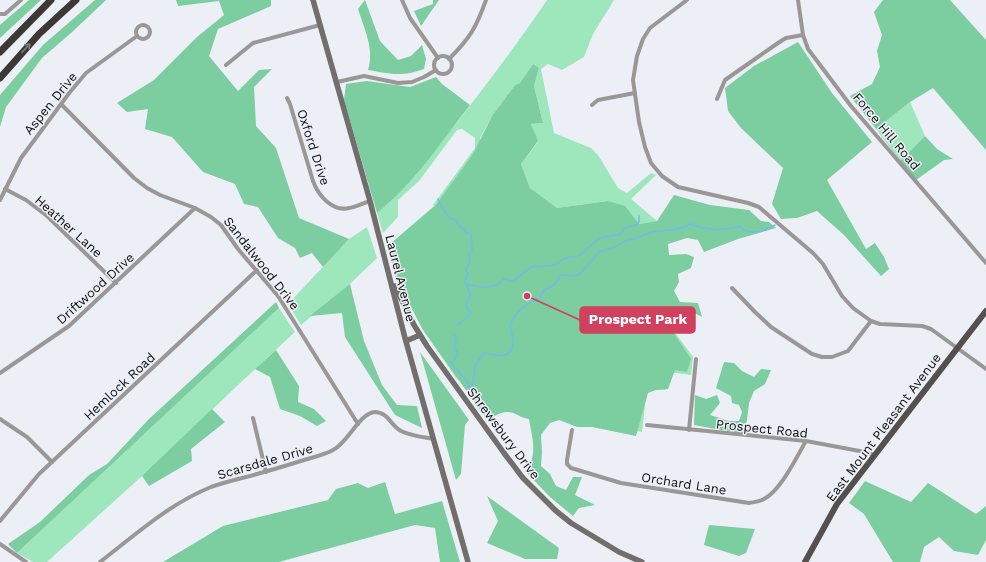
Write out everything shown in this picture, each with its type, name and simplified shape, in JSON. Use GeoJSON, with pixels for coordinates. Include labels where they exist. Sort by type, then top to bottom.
{"type":"FeatureCollection","features":[{"type":"Feature","properties":{"kind":"highway"},"geometry":{"type":"LineString","coordinates":[[0,52],[51,0]]}},
{"type":"Feature","properties":{"kind":"highway"},"geometry":{"type":"LineString","coordinates":[[0,78],[39,34],[76,0]]}},
{"type":"Feature","properties":{"kind":"main road","name":"Laurel Avenue"},"geometry":{"type":"LineString","coordinates":[[312,0],[337,82],[370,201],[406,341],[468,562]]}},
{"type":"Feature","properties":{"kind":"main road","name":"Shrewsbury Drive"},"geometry":{"type":"LineString","coordinates":[[390,277],[420,335],[448,376],[523,478],[550,505],[571,523],[619,552],[642,562]]}},
{"type":"Feature","properties":{"kind":"main road","name":"East Mount Pleasant Avenue"},"geometry":{"type":"LineString","coordinates":[[805,562],[837,504],[986,311]]}},
{"type":"Feature","properties":{"kind":"main road"},"geometry":{"type":"LineString","coordinates":[[406,341],[420,335]]}},
{"type":"Feature","properties":{"kind":"street"},"geometry":{"type":"LineString","coordinates":[[0,14],[5,14],[21,0]]}},
{"type":"Feature","properties":{"kind":"street"},"geometry":{"type":"LineString","coordinates":[[402,0],[410,18],[438,58]]}},
{"type":"Feature","properties":{"kind":"street"},"geometry":{"type":"LineString","coordinates":[[449,59],[466,42],[474,30],[486,0]]}},
{"type":"Feature","properties":{"kind":"street"},"geometry":{"type":"LineString","coordinates":[[687,0],[650,28],[643,39],[637,56],[633,80],[639,122],[645,147],[651,163],[662,176],[678,187],[748,203],[759,207],[813,253],[823,264],[842,296],[853,308],[871,321],[880,324],[922,326],[931,329],[986,369]]}},
{"type":"Feature","properties":{"kind":"street","name":"Force Hill Road"},"geometry":{"type":"LineString","coordinates":[[798,0],[803,34],[808,49],[851,106],[986,263]]}},
{"type":"Feature","properties":{"kind":"street"},"geometry":{"type":"LineString","coordinates":[[226,65],[253,43],[320,25]]}},
{"type":"Feature","properties":{"kind":"street"},"geometry":{"type":"LineString","coordinates":[[717,98],[724,80],[778,42],[786,38],[803,34]]}},
{"type":"Feature","properties":{"kind":"street","name":"Aspen Drive"},"geometry":{"type":"LineString","coordinates":[[0,200],[21,158],[86,73],[137,36]]}},
{"type":"Feature","properties":{"kind":"street"},"geometry":{"type":"LineString","coordinates":[[445,56],[449,59],[451,65],[448,72],[443,73],[436,70],[434,64],[438,58],[445,56]]}},
{"type":"Feature","properties":{"kind":"street"},"geometry":{"type":"LineString","coordinates":[[337,82],[364,76],[398,83],[412,82],[436,70]]}},
{"type":"Feature","properties":{"kind":"street"},"geometry":{"type":"LineString","coordinates":[[592,104],[598,100],[635,93]]}},
{"type":"Feature","properties":{"kind":"street","name":"Oxford Drive"},"geometry":{"type":"LineString","coordinates":[[287,98],[318,193],[333,205],[344,209],[370,201]]}},
{"type":"Feature","properties":{"kind":"street","name":"Sandalwood Drive"},"geometry":{"type":"LineString","coordinates":[[61,104],[138,181],[160,195],[195,208],[211,216],[221,225],[278,296],[358,424]]}},
{"type":"Feature","properties":{"kind":"street","name":"Heather Lane"},"geometry":{"type":"LineString","coordinates":[[5,189],[26,200],[41,211],[116,283]]}},
{"type":"Feature","properties":{"kind":"street","name":"Driftwood Drive"},"geometry":{"type":"LineString","coordinates":[[0,373],[69,326],[195,208]]}},
{"type":"Feature","properties":{"kind":"street","name":"Hemlock Road"},"geometry":{"type":"LineString","coordinates":[[0,521],[39,474],[257,270]]}},
{"type":"Feature","properties":{"kind":"street"},"geometry":{"type":"LineString","coordinates":[[732,288],[754,312],[771,326],[812,354],[822,358],[832,357],[848,352],[871,321]]}},
{"type":"Feature","properties":{"kind":"street"},"geometry":{"type":"LineString","coordinates":[[689,430],[696,359]]}},
{"type":"Feature","properties":{"kind":"street","name":"Scarsdale Drive"},"geometry":{"type":"LineString","coordinates":[[100,562],[172,507],[192,495],[212,486],[266,472],[334,450],[347,439],[358,424],[369,414],[380,413],[387,417],[392,424],[401,431],[420,437],[434,439]]}},
{"type":"Feature","properties":{"kind":"street"},"geometry":{"type":"LineString","coordinates":[[253,418],[266,472]]}},
{"type":"Feature","properties":{"kind":"street"},"geometry":{"type":"LineString","coordinates":[[0,419],[27,437],[52,462]]}},
{"type":"Feature","properties":{"kind":"street","name":"Prospect Road"},"geometry":{"type":"LineString","coordinates":[[647,425],[806,442],[865,452],[874,455]]}},
{"type":"Feature","properties":{"kind":"street","name":"Orchard Lane"},"geometry":{"type":"LineString","coordinates":[[572,430],[567,460],[567,464],[571,468],[621,483],[749,503],[763,500],[773,492],[782,482],[806,442]]}},
{"type":"Feature","properties":{"kind":"street"},"geometry":{"type":"LineString","coordinates":[[0,544],[26,562]]}},
{"type":"Feature","properties":{"kind":"green space"},"geometry":{"type":"Polygon","coordinates":[[[29,0],[41,0],[0,38],[0,25],[29,0]]]}},
{"type":"Feature","properties":{"kind":"green space"},"geometry":{"type":"Polygon","coordinates":[[[95,0],[106,0],[42,58],[6,107],[0,127],[0,95],[43,45],[95,0]]]}},
{"type":"Feature","properties":{"kind":"green space"},"geometry":{"type":"Polygon","coordinates":[[[176,0],[271,0],[271,6],[218,29],[209,56],[238,91],[259,70],[272,69],[254,87],[256,126],[276,148],[299,218],[349,239],[323,267],[312,253],[300,258],[295,248],[278,238],[258,207],[244,204],[235,184],[203,172],[172,137],[145,129],[148,109],[127,112],[117,103],[154,80],[197,37],[224,15],[219,1],[178,6],[176,0]]]}},
{"type":"Feature","properties":{"kind":"green space"},"geometry":{"type":"Polygon","coordinates":[[[365,0],[380,41],[398,60],[411,56],[422,45],[426,59],[424,69],[403,74],[383,73],[368,70],[370,55],[368,39],[358,9],[365,0]]]}},
{"type":"Feature","properties":{"kind":"green space"},"geometry":{"type":"Polygon","coordinates":[[[433,0],[439,0],[421,26],[414,11],[433,4],[433,0]]]}},
{"type":"Feature","properties":{"kind":"green space"},"geometry":{"type":"Polygon","coordinates":[[[547,0],[614,0],[593,34],[584,57],[562,70],[548,64],[541,69],[554,133],[591,148],[598,155],[618,188],[627,193],[651,173],[656,175],[631,199],[657,221],[639,224],[629,212],[642,288],[693,357],[691,375],[669,372],[665,390],[647,388],[642,432],[493,408],[456,378],[423,330],[395,276],[389,245],[434,206],[433,205],[475,148],[475,138],[462,129],[457,130],[419,181],[398,200],[398,217],[383,233],[377,213],[406,186],[423,166],[511,51],[547,0]],[[533,64],[520,83],[515,85],[492,116],[480,138],[522,266],[608,201],[557,208],[530,188],[521,164],[538,142],[531,124],[543,123],[534,86],[539,68],[533,64]]]}},
{"type":"Feature","properties":{"kind":"green space"},"geometry":{"type":"Polygon","coordinates":[[[883,0],[950,0],[986,40],[986,150],[933,88],[910,102],[876,129],[850,96],[872,84],[880,67],[877,51],[882,35],[874,12],[883,0]]]}},
{"type":"Feature","properties":{"kind":"green space"},"geometry":{"type":"Polygon","coordinates":[[[798,42],[832,93],[872,142],[827,180],[866,249],[875,243],[884,257],[889,269],[881,276],[844,235],[817,211],[797,218],[781,219],[772,204],[783,168],[741,128],[728,111],[725,88],[754,66],[798,42]]]}},
{"type":"Feature","properties":{"kind":"green space"},"geometry":{"type":"Polygon","coordinates":[[[533,64],[539,68],[534,86],[543,123],[531,124],[538,141],[521,164],[530,188],[557,208],[608,201],[625,206],[639,224],[657,221],[674,195],[710,205],[749,210],[761,221],[769,222],[776,228],[738,239],[704,252],[698,240],[687,238],[668,244],[669,255],[686,254],[694,257],[691,268],[678,274],[679,282],[674,291],[680,302],[698,303],[702,317],[691,311],[680,315],[669,326],[691,359],[687,372],[675,370],[668,389],[656,390],[648,393],[636,436],[592,427],[577,427],[559,420],[550,423],[541,435],[541,466],[550,474],[556,486],[566,490],[573,477],[582,477],[575,495],[595,505],[579,508],[573,516],[550,497],[527,473],[533,452],[533,441],[529,419],[506,412],[488,420],[423,330],[395,276],[389,245],[435,206],[473,154],[492,116],[515,85],[520,83],[533,64]]]}},
{"type":"Feature","properties":{"kind":"green space"},"geometry":{"type":"Polygon","coordinates":[[[436,77],[442,84],[470,105],[415,176],[377,213],[344,100],[346,84],[367,81],[410,87],[436,77]]]}},
{"type":"Feature","properties":{"kind":"green space"},"geometry":{"type":"Polygon","coordinates":[[[910,102],[925,136],[900,161],[876,129],[910,102]]]}},
{"type":"Feature","properties":{"kind":"green space"},"geometry":{"type":"Polygon","coordinates":[[[925,136],[937,149],[953,159],[944,160],[916,180],[900,161],[925,136]]]}},
{"type":"Feature","properties":{"kind":"green space"},"geometry":{"type":"Polygon","coordinates":[[[367,227],[377,258],[350,284],[301,325],[288,304],[349,239],[367,227]]]}},
{"type":"Feature","properties":{"kind":"green space"},"geometry":{"type":"Polygon","coordinates":[[[350,284],[364,341],[382,385],[397,405],[417,406],[422,428],[395,415],[345,337],[342,313],[310,316],[350,284]]]}},
{"type":"Feature","properties":{"kind":"green space"},"geometry":{"type":"Polygon","coordinates":[[[276,302],[279,308],[17,553],[8,544],[40,522],[89,475],[107,464],[149,419],[276,302]]]}},
{"type":"Feature","properties":{"kind":"green space"},"geometry":{"type":"Polygon","coordinates":[[[279,308],[295,332],[152,467],[47,562],[33,562],[17,553],[279,308]]]}},
{"type":"Feature","properties":{"kind":"green space"},"geometry":{"type":"Polygon","coordinates":[[[276,350],[299,386],[298,402],[314,409],[326,421],[317,426],[300,416],[280,409],[270,377],[255,369],[276,350]]]}},
{"type":"Feature","properties":{"kind":"green space"},"geometry":{"type":"Polygon","coordinates":[[[420,352],[469,420],[465,425],[461,474],[456,480],[420,352]]]}},
{"type":"Feature","properties":{"kind":"green space"},"geometry":{"type":"Polygon","coordinates":[[[724,362],[734,363],[742,371],[754,377],[761,369],[771,370],[765,384],[754,391],[749,403],[747,420],[743,434],[694,425],[695,395],[706,399],[717,395],[720,403],[710,415],[729,421],[739,421],[742,412],[739,405],[732,403],[731,396],[716,388],[724,362]]]}},
{"type":"Feature","properties":{"kind":"green space"},"geometry":{"type":"Polygon","coordinates":[[[212,409],[225,422],[191,449],[192,461],[149,486],[142,476],[212,409]]]}},
{"type":"Feature","properties":{"kind":"green space"},"geometry":{"type":"Polygon","coordinates":[[[865,481],[911,502],[928,483],[976,514],[986,506],[986,540],[978,555],[954,551],[939,537],[924,547],[920,562],[893,562],[864,514],[849,503],[865,481]]]}},
{"type":"Feature","properties":{"kind":"green space"},"geometry":{"type":"Polygon","coordinates":[[[385,482],[395,514],[442,501],[460,562],[440,562],[435,528],[415,525],[279,562],[163,562],[223,526],[328,500],[336,489],[358,483],[368,488],[385,482]]]}},
{"type":"Feature","properties":{"kind":"green space"},"geometry":{"type":"Polygon","coordinates":[[[487,496],[559,548],[557,559],[525,559],[487,543],[498,521],[487,496]]]}},
{"type":"Feature","properties":{"kind":"green space"},"geometry":{"type":"Polygon","coordinates":[[[709,525],[755,529],[746,553],[739,556],[704,545],[709,525]]]}},
{"type":"Feature","properties":{"kind":"waterway"},"geometry":{"type":"LineString","coordinates":[[438,199],[450,218],[455,220],[459,226],[471,234],[472,251],[469,253],[470,262],[466,269],[468,274],[464,282],[466,283],[470,293],[466,305],[471,313],[457,325]]}},
{"type":"Feature","properties":{"kind":"waterway"},"geometry":{"type":"LineString","coordinates":[[467,287],[471,285],[490,287],[496,285],[504,279],[513,281],[531,267],[555,265],[565,258],[578,256],[600,238],[621,234],[625,228],[636,225],[639,222],[639,216]]}},
{"type":"Feature","properties":{"kind":"waterway"},"geometry":{"type":"LineString","coordinates":[[469,393],[473,382],[475,365],[484,353],[501,356],[508,354],[511,351],[513,338],[510,325],[518,312],[531,302],[540,299],[543,291],[554,285],[561,275],[574,276],[581,273],[599,252],[652,232],[677,229],[691,224],[698,227],[717,230],[740,227],[746,231],[753,232],[765,230],[775,225]]}},
{"type":"Feature","properties":{"kind":"waterway"},"geometry":{"type":"LineString","coordinates":[[454,334],[456,340],[454,350],[456,350],[458,354],[451,364],[467,381],[470,388]]}},
{"type":"Feature","properties":{"kind":"place","name":"Prospect Park"},"geometry":{"type":"Point","coordinates":[527,296]}}]}
